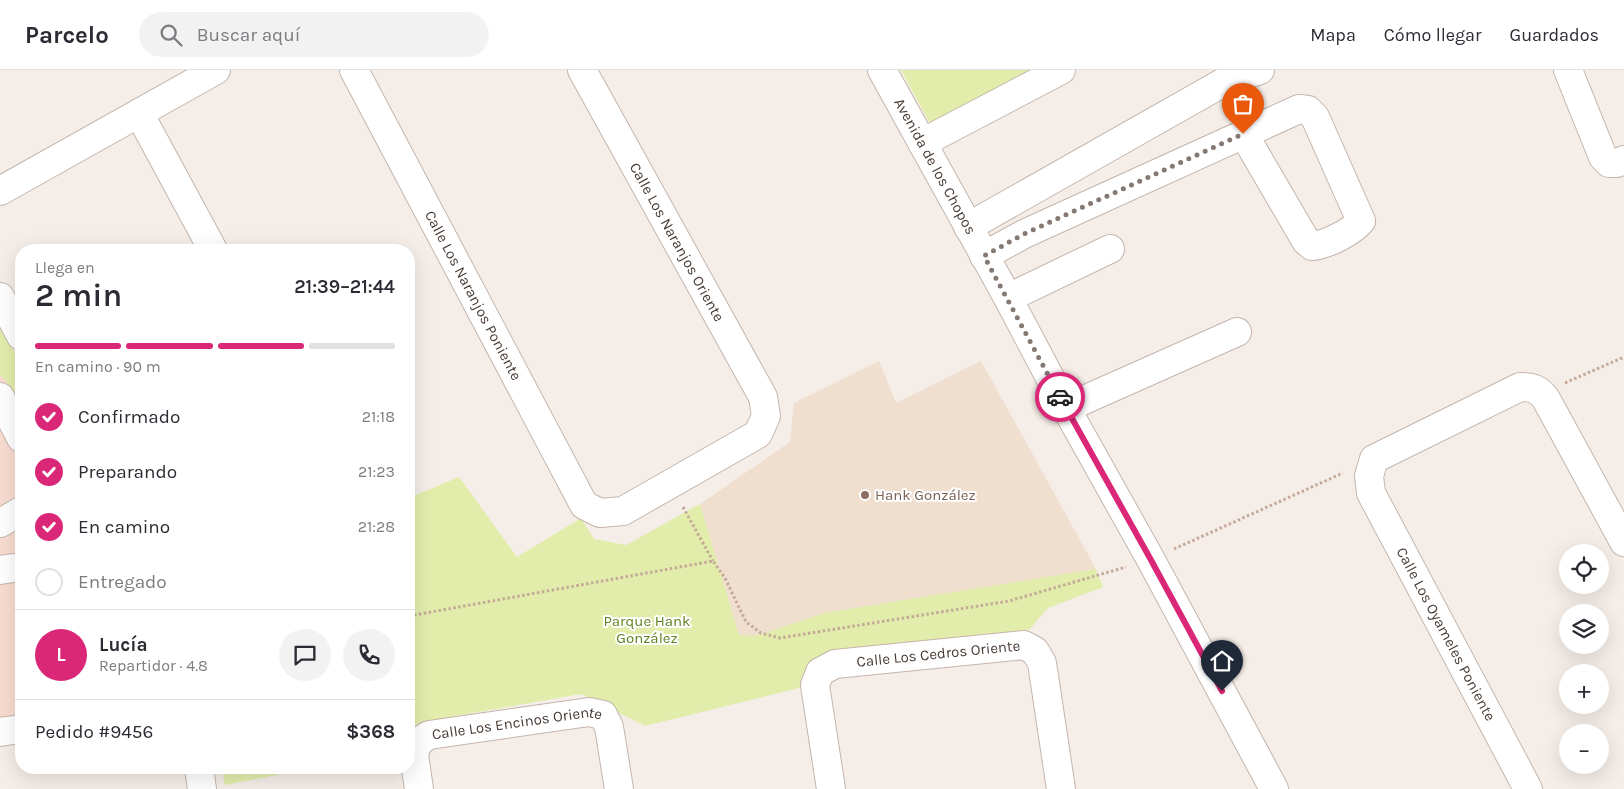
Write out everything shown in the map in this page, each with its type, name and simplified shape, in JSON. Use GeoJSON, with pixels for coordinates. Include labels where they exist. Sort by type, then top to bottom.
{"type":"FeatureCollection","features":[{"type":"Feature","properties":{"kind":"street"},"geometry":{"type":"LineString","coordinates":[[0,191],[216,70]]}},
{"type":"Feature","properties":{"kind":"street","name":"Calle Los Naranjos Poniente"},"geometry":{"type":"LineString","coordinates":[[354,70],[584,505],[600,513],[622,511],[670,484]]}},
{"type":"Feature","properties":{"kind":"street","name":"Calle Los Naranjos Oriente"},"geometry":{"type":"LineString","coordinates":[[582,70],[763,398],[766,416],[758,434],[670,484]]}},
{"type":"Feature","properties":{"kind":"street","name":"Avenida de los Chopos"},"geometry":{"type":"LineString","coordinates":[[882,70],[1151,560],[1274,789]]}},
{"type":"Feature","properties":{"kind":"street"},"geometry":{"type":"LineString","coordinates":[[922,144],[1061,70]]}},
{"type":"Feature","properties":{"kind":"street"},"geometry":{"type":"LineString","coordinates":[[968,227],[1220,76],[1260,70]]}},
{"type":"Feature","properties":{"kind":"street"},"geometry":{"type":"LineString","coordinates":[[1568,70],[1602,157],[1609,163],[1617,163],[1624,160]]}},
{"type":"Feature","properties":{"kind":"street"},"geometry":{"type":"LineString","coordinates":[[984,256],[1024,234],[1243,134],[1299,109],[1308,110],[1315,117],[1361,221],[1355,227],[1319,245],[1312,246],[1306,241],[1243,134]]}},
{"type":"Feature","properties":{"kind":"street"},"geometry":{"type":"LineString","coordinates":[[139,113],[210,244]]}},
{"type":"Feature","properties":{"kind":"street"},"geometry":{"type":"LineString","coordinates":[[1008,298],[1110,249]]}},
{"type":"Feature","properties":{"kind":"street"},"geometry":{"type":"LineString","coordinates":[[0,297],[15,325]]}},
{"type":"Feature","properties":{"kind":"street"},"geometry":{"type":"LineString","coordinates":[[1066,408],[1237,332]]}},
{"type":"Feature","properties":{"kind":"street"},"geometry":{"type":"LineString","coordinates":[[1371,468],[1520,387],[1533,387],[1544,396],[1624,542]]}},
{"type":"Feature","properties":{"kind":"street"},"geometry":{"type":"LineString","coordinates":[[0,397],[15,426]]}},
{"type":"Feature","properties":{"kind":"street","name":"Calle Los Oyameles Poniente"},"geometry":{"type":"LineString","coordinates":[[1371,468],[1371,493],[1528,789]]}},
{"type":"Feature","properties":{"kind":"street"},"geometry":{"type":"LineString","coordinates":[[0,523],[15,515]]}},
{"type":"Feature","properties":{"kind":"street"},"geometry":{"type":"LineString","coordinates":[[0,570],[15,568]]}},
{"type":"Feature","properties":{"kind":"street","name":"Calle Los Cedros Oriente"},"geometry":{"type":"LineString","coordinates":[[831,789],[815,685],[820,672],[835,664],[1024,645],[1035,651],[1042,663],[1061,789]]}},
{"type":"Feature","properties":{"kind":"street","name":"Calle Los Encinos Oriente"},"geometry":{"type":"LineString","coordinates":[[415,752],[418,742],[429,734],[589,712],[603,715],[609,727],[619,789]]}},
{"type":"Feature","properties":{"kind":"street"},"geometry":{"type":"LineString","coordinates":[[0,732],[15,730]]}},
{"type":"Feature","properties":{"kind":"street","name":"Calle Los Encinos Oriente"},"geometry":{"type":"LineString","coordinates":[[415,762],[419,789]]}},
{"type":"Feature","properties":{"kind":"street"},"geometry":{"type":"LineString","coordinates":[[200,774],[202,789]]}},
{"type":"Feature","properties":{"kind":"path"},"geometry":{"type":"LineString","coordinates":[[1544,396],[1624,358]]}},
{"type":"Feature","properties":{"kind":"path"},"geometry":{"type":"LineString","coordinates":[[670,484],[713,561],[725,578],[746,622],[760,633],[780,638],[1009,601],[1151,560],[1371,468]]}},
{"type":"Feature","properties":{"kind":"path"},"geometry":{"type":"LineString","coordinates":[[415,615],[713,561]]}},
{"type":"Feature","properties":{"kind":"shaded area"},"geometry":{"type":"Polygon","coordinates":[[[879,361],[896,403],[981,361],[1096,569],[824,613],[755,636],[739,635],[700,504],[790,442],[794,403],[879,361]]]}},
{"type":"Feature","properties":{"kind":"shaded area"},"geometry":{"type":"Polygon","coordinates":[[[0,374],[15,398],[15,723],[0,725],[0,374]]]}},
{"type":"Feature","properties":{"kind":"green space"},"geometry":{"type":"Polygon","coordinates":[[[901,70],[1050,70],[934,131],[901,70]]]}},
{"type":"Feature","properties":{"kind":"green space"},"geometry":{"type":"Polygon","coordinates":[[[0,326],[15,352],[15,400],[6,381],[0,374],[0,326]]]}},
{"type":"Feature","properties":{"kind":"green space","name":"Parque Hank González"},"geometry":{"type":"Polygon","coordinates":[[[459,477],[517,557],[581,518],[594,539],[626,545],[700,504],[739,635],[755,636],[824,613],[1096,569],[1103,587],[1048,608],[1029,630],[831,652],[799,688],[645,726],[581,694],[427,721],[415,732],[415,495],[459,477]]]}},
{"type":"Feature","properties":{"kind":"green space"},"geometry":{"type":"Polygon","coordinates":[[[223,774],[282,774],[225,785],[223,774]]]}},
{"type":"Feature","properties":{"kind":"way so far"},"geometry":{"type":"LineString","coordinates":[[1060,397],[984,256],[1024,234],[1243,134]]}},
{"type":"Feature","properties":{"kind":"place","name":"Hank González"},"geometry":{"type":"Point","coordinates":[865,495]}},
{"type":"Feature","properties":{"kind":"route"},"geometry":{"type":"LineString","coordinates":[[1060,397],[1222,691]]}}]}
